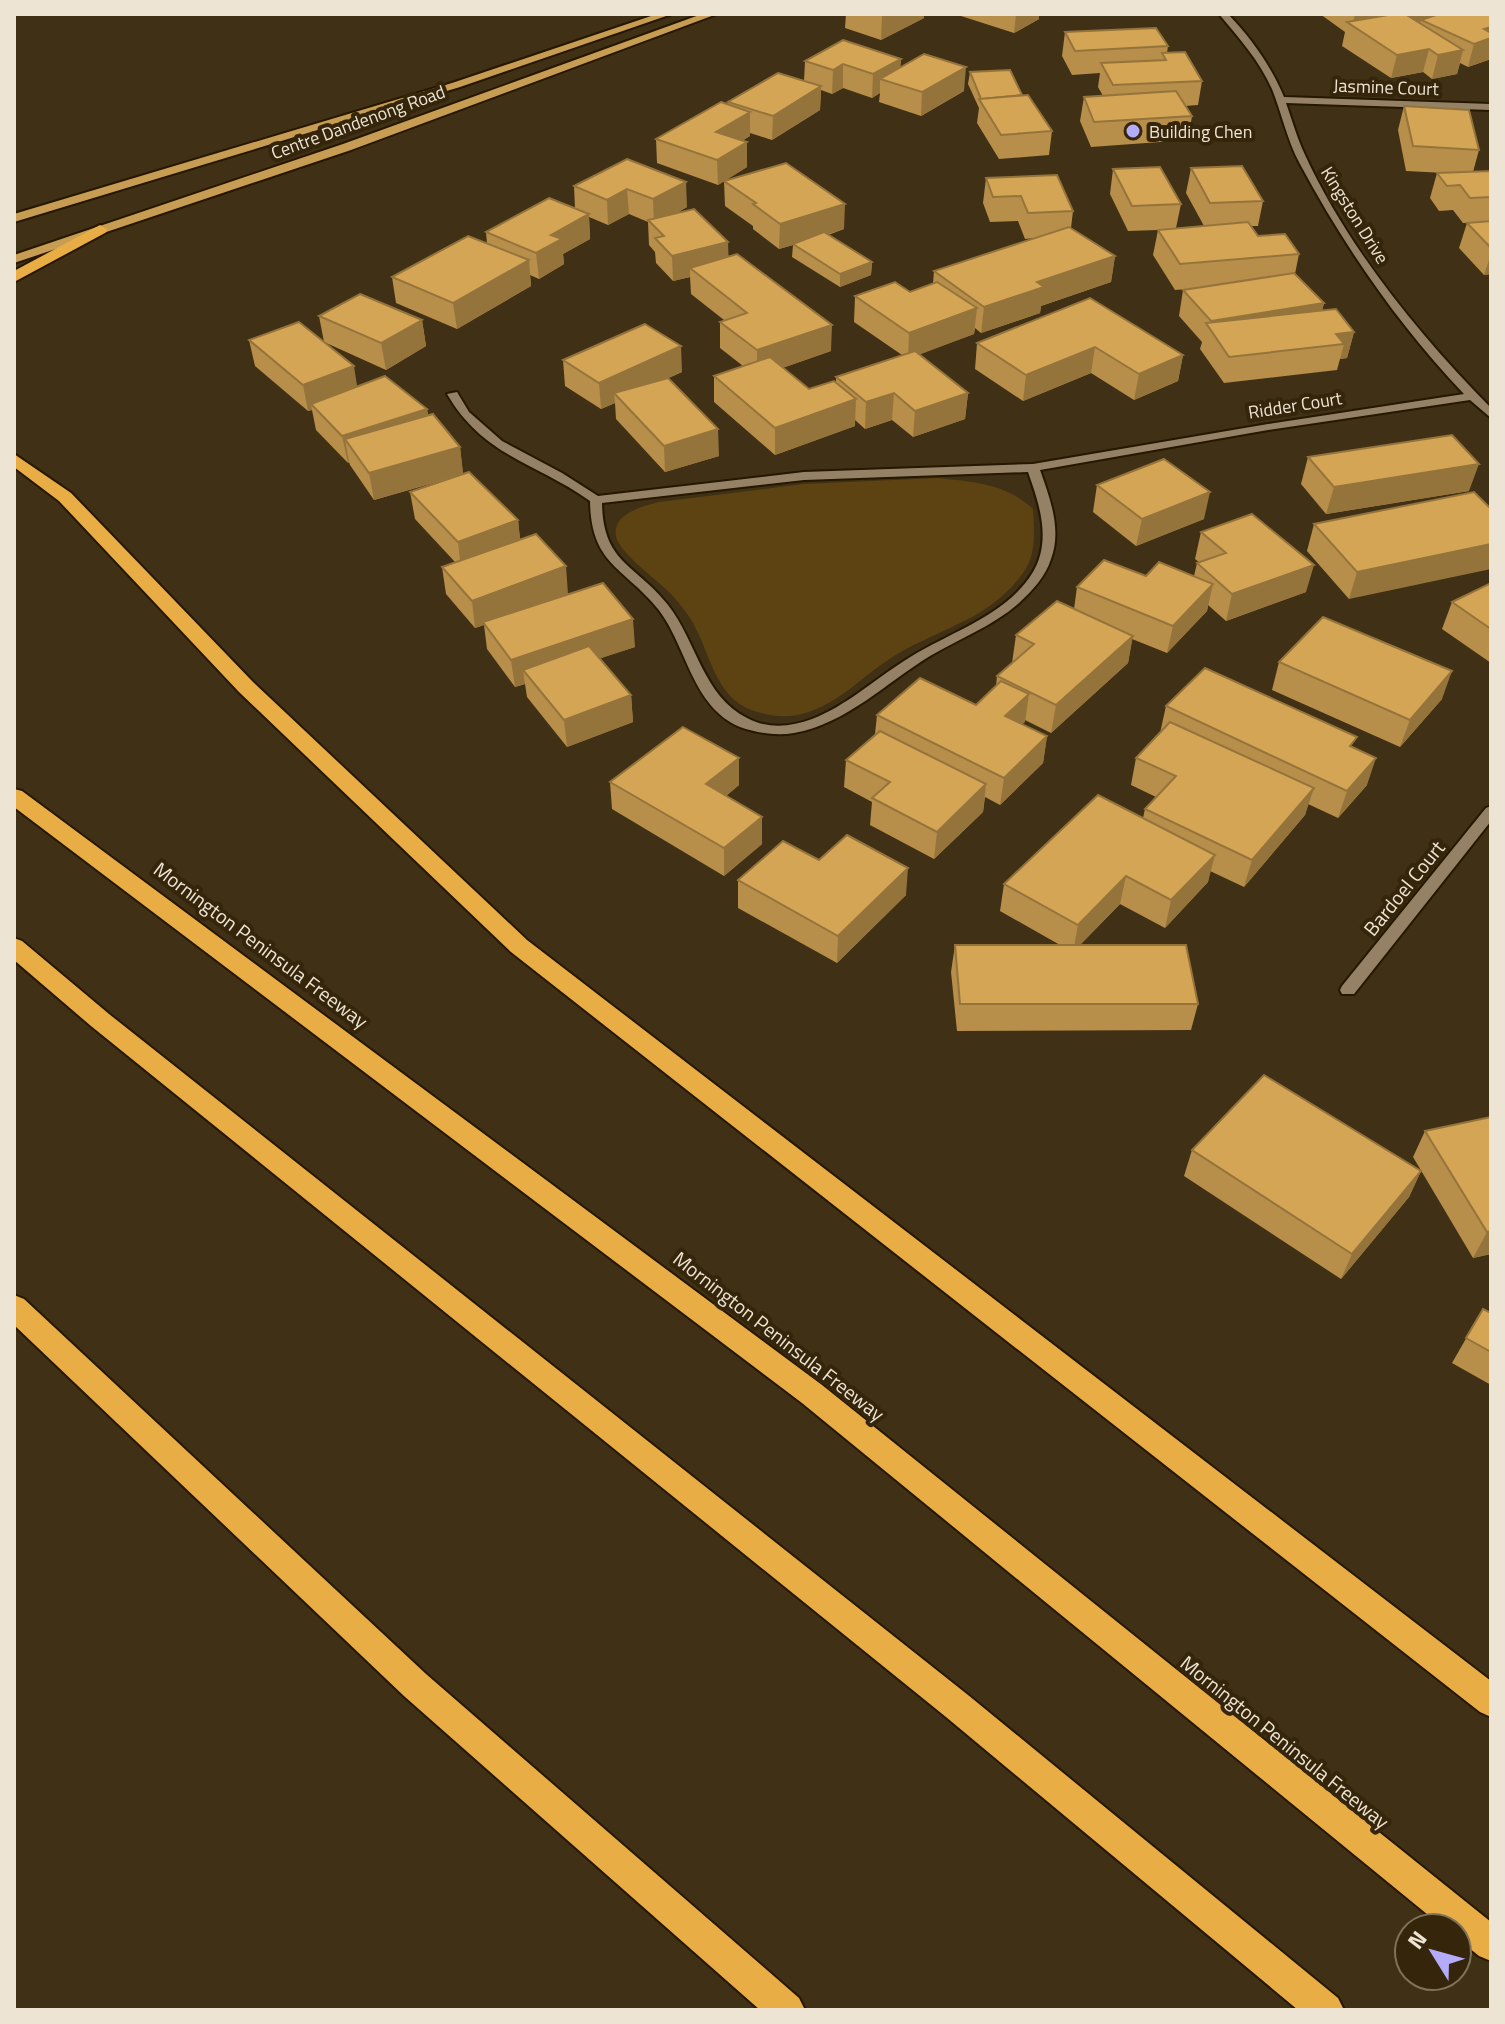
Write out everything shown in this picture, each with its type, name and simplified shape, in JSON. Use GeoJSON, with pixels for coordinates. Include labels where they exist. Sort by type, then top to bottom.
{"type":"FeatureCollection","features":[{"type":"Feature","properties":{"kind":"highway"},"geometry":{"type":"LineString","coordinates":[[14,277],[100,230]]}},
{"type":"Feature","properties":{"kind":"highway"},"geometry":{"type":"LineString","coordinates":[[14,459],[65,497],[246,687],[519,946],[1491,1701]]}},
{"type":"Feature","properties":{"kind":"highway","name":"Mornington Peninsula Freeway"},"geometry":{"type":"LineString","coordinates":[[14,796],[812,1394],[1491,1944]]}},
{"type":"Feature","properties":{"kind":"highway"},"geometry":{"type":"LineString","coordinates":[[14,947],[137,1050],[957,1706],[1326,2010]]}},
{"type":"Feature","properties":{"kind":"highway"},"geometry":{"type":"LineString","coordinates":[[14,1307],[415,1685],[787,2010]]}},
{"type":"Feature","properties":{"kind":"main road","name":"Centre Dandenong Road"},"geometry":{"type":"LineString","coordinates":[[14,218],[395,104],[667,14]]}},
{"type":"Feature","properties":{"kind":"main road","name":"Centre Dandenong Road"},"geometry":{"type":"LineString","coordinates":[[14,259],[347,147],[712,14]]}},
{"type":"Feature","properties":{"kind":"street","name":"Kingston Drive"},"geometry":{"type":"LineString","coordinates":[[1223,14],[1266,66],[1301,158],[1365,264],[1407,320],[1491,415]]}},
{"type":"Feature","properties":{"kind":"street","name":"Jasmine Court"},"geometry":{"type":"LineString","coordinates":[[1281,100],[1491,107]]}},
{"type":"Feature","properties":{"kind":"street"},"geometry":{"type":"LineString","coordinates":[[453,394],[461,411],[482,433],[509,452],[581,488],[596,500],[594,527],[602,547],[662,606],[682,634],[697,675],[709,694],[723,711],[745,724],[779,730],[824,719],[856,703],[888,676],[928,651],[979,627],[1016,600],[1039,572],[1050,546],[1046,505],[1033,468]]}},
{"type":"Feature","properties":{"kind":"street","name":"Ridder Court"},"geometry":{"type":"LineString","coordinates":[[596,500],[804,476],[1033,468],[1471,396]]}},
{"type":"Feature","properties":{"kind":"street","name":"Bardoel Court"},"geometry":{"type":"LineString","coordinates":[[1348,990],[1491,811]]}},
{"type":"Feature","properties":{"kind":"shaded area"},"geometry":{"type":"Polygon","coordinates":[[[938,478],[1000,489],[1033,509],[1034,542],[1031,558],[1023,573],[994,603],[978,614],[891,658],[829,703],[798,715],[778,716],[739,704],[722,685],[687,614],[672,595],[625,552],[616,536],[616,528],[624,517],[659,502],[803,484],[938,478]]]}},
{"type":"Feature","properties":{"kind":"building"},"geometry":{"type":"Polygon","coordinates":[[[1405,14],[1463,50],[1438,55],[1429,49],[1397,55],[1347,22],[1405,14]]]}},
{"type":"Feature","properties":{"kind":"building"},"geometry":{"type":"Polygon","coordinates":[[[1439,14],[1491,14],[1491,27],[1484,29],[1491,33],[1491,38],[1474,44],[1421,20],[1439,14]]]}},
{"type":"Feature","properties":{"kind":"building"},"geometry":{"type":"Polygon","coordinates":[[[1156,28],[1168,46],[1075,51],[1065,32],[1156,28]]]}},
{"type":"Feature","properties":{"kind":"building"},"geometry":{"type":"Polygon","coordinates":[[[843,40],[901,59],[873,74],[843,64],[833,70],[805,61],[843,40]]]}},
{"type":"Feature","properties":{"kind":"building"},"geometry":{"type":"Polygon","coordinates":[[[1185,52],[1202,81],[1113,85],[1101,63],[1166,60],[1162,53],[1185,52]]]}},
{"type":"Feature","properties":{"kind":"building"},"geometry":{"type":"Polygon","coordinates":[[[924,54],[966,67],[922,92],[880,79],[924,54]]]}},
{"type":"Feature","properties":{"kind":"building"},"geometry":{"type":"Polygon","coordinates":[[[1010,70],[1022,95],[981,99],[970,72],[1010,70]]]}},
{"type":"Feature","properties":{"kind":"building"},"geometry":{"type":"Polygon","coordinates":[[[778,73],[821,86],[773,116],[728,102],[778,73]]]}},
{"type":"Feature","properties":{"kind":"building"},"geometry":{"type":"Polygon","coordinates":[[[1176,91],[1192,116],[1094,122],[1084,97],[1176,91]]]}},
{"type":"Feature","properties":{"kind":"building"},"geometry":{"type":"Polygon","coordinates":[[[1028,95],[1052,131],[1001,135],[979,99],[1028,95]]]}},
{"type":"Feature","properties":{"kind":"building"},"geometry":{"type":"Polygon","coordinates":[[[721,102],[750,112],[716,132],[747,142],[717,160],[656,139],[721,102]]]}},
{"type":"Feature","properties":{"kind":"building"},"geometry":{"type":"Polygon","coordinates":[[[1404,106],[1469,110],[1479,150],[1413,146],[1404,106]]]}},
{"type":"Feature","properties":{"kind":"building"},"geometry":{"type":"Polygon","coordinates":[[[627,159],[686,182],[653,199],[627,189],[607,200],[574,186],[627,159]]]}},
{"type":"Feature","properties":{"kind":"building"},"geometry":{"type":"Polygon","coordinates":[[[786,163],[845,204],[780,224],[724,181],[786,163]]]}},
{"type":"Feature","properties":{"kind":"building"},"geometry":{"type":"Polygon","coordinates":[[[1242,166],[1263,201],[1210,203],[1191,168],[1242,166]]]}},
{"type":"Feature","properties":{"kind":"building"},"geometry":{"type":"Polygon","coordinates":[[[1160,167],[1181,204],[1132,206],[1113,169],[1160,167]]]}},
{"type":"Feature","properties":{"kind":"building"},"geometry":{"type":"Polygon","coordinates":[[[1491,171],[1491,197],[1470,198],[1460,185],[1447,186],[1437,173],[1491,171]]]}},
{"type":"Feature","properties":{"kind":"building"},"geometry":{"type":"Polygon","coordinates":[[[1057,175],[1073,211],[1028,213],[1021,196],[993,197],[986,178],[1057,175]]]}},
{"type":"Feature","properties":{"kind":"building"},"geometry":{"type":"Polygon","coordinates":[[[549,198],[589,214],[551,235],[562,239],[536,253],[486,232],[549,198]]]}},
{"type":"Feature","properties":{"kind":"building"},"geometry":{"type":"Polygon","coordinates":[[[694,209],[728,242],[672,256],[655,238],[664,236],[648,220],[694,209]]]}},
{"type":"Feature","properties":{"kind":"building"},"geometry":{"type":"Polygon","coordinates":[[[1491,221],[1491,248],[1467,223],[1491,221]]]}},
{"type":"Feature","properties":{"kind":"building"},"geometry":{"type":"Polygon","coordinates":[[[1248,222],[1258,236],[1285,234],[1299,254],[1180,264],[1158,230],[1248,222]]]}},
{"type":"Feature","properties":{"kind":"building"},"geometry":{"type":"Polygon","coordinates":[[[1069,227],[1115,256],[1037,282],[1044,287],[984,307],[934,271],[1069,227]]]}},
{"type":"Feature","properties":{"kind":"building"},"geometry":{"type":"Polygon","coordinates":[[[824,232],[872,262],[840,274],[793,244],[824,232]]]}},
{"type":"Feature","properties":{"kind":"building"},"geometry":{"type":"Polygon","coordinates":[[[468,236],[529,260],[453,303],[392,277],[468,236]]]}},
{"type":"Feature","properties":{"kind":"building"},"geometry":{"type":"Polygon","coordinates":[[[737,254],[832,325],[757,350],[720,322],[747,313],[690,268],[737,254]]]}},
{"type":"Feature","properties":{"kind":"building"},"geometry":{"type":"Polygon","coordinates":[[[1294,273],[1324,303],[1211,321],[1183,290],[1294,273]]]}},
{"type":"Feature","properties":{"kind":"building"},"geometry":{"type":"Polygon","coordinates":[[[895,282],[910,292],[937,282],[977,308],[909,333],[855,296],[895,282]]]}},
{"type":"Feature","properties":{"kind":"building"},"geometry":{"type":"Polygon","coordinates":[[[360,294],[422,320],[381,343],[319,316],[360,294]]]}},
{"type":"Feature","properties":{"kind":"building"},"geometry":{"type":"Polygon","coordinates":[[[1090,298],[1183,355],[1139,374],[1095,347],[1026,375],[977,343],[1090,298]]]}},
{"type":"Feature","properties":{"kind":"building"},"geometry":{"type":"Polygon","coordinates":[[[1336,309],[1354,332],[1336,334],[1344,344],[1229,357],[1206,323],[1336,309]]]}},
{"type":"Feature","properties":{"kind":"building"},"geometry":{"type":"Polygon","coordinates":[[[299,322],[354,366],[303,385],[249,340],[299,322]]]}},
{"type":"Feature","properties":{"kind":"building"},"geometry":{"type":"Polygon","coordinates":[[[645,324],[681,346],[599,383],[563,360],[645,324]]]}},
{"type":"Feature","properties":{"kind":"building"},"geometry":{"type":"Polygon","coordinates":[[[915,351],[968,393],[915,411],[894,393],[866,402],[836,377],[915,351]]]}},
{"type":"Feature","properties":{"kind":"building"},"geometry":{"type":"Polygon","coordinates":[[[770,357],[809,389],[834,381],[856,399],[775,428],[714,376],[770,357]]]}},
{"type":"Feature","properties":{"kind":"building"},"geometry":{"type":"Polygon","coordinates":[[[385,376],[427,409],[342,436],[311,404],[385,376]]]}},
{"type":"Feature","properties":{"kind":"building"},"geometry":{"type":"Polygon","coordinates":[[[668,378],[718,429],[664,446],[614,393],[668,378]]]}},
{"type":"Feature","properties":{"kind":"building"},"geometry":{"type":"Polygon","coordinates":[[[433,414],[460,447],[369,473],[345,439],[433,414]]]}},
{"type":"Feature","properties":{"kind":"building"},"geometry":{"type":"Polygon","coordinates":[[[1452,435],[1479,464],[1334,487],[1308,457],[1452,435]]]}},
{"type":"Feature","properties":{"kind":"building"},"geometry":{"type":"Polygon","coordinates":[[[1164,459],[1210,492],[1142,519],[1097,485],[1164,459]]]}},
{"type":"Feature","properties":{"kind":"building"},"geometry":{"type":"Polygon","coordinates":[[[469,472],[518,520],[458,542],[410,492],[469,472]]]}},
{"type":"Feature","properties":{"kind":"building"},"geometry":{"type":"Polygon","coordinates":[[[1474,492],[1491,509],[1491,544],[1357,572],[1314,524],[1474,492]]]}},
{"type":"Feature","properties":{"kind":"building"},"geometry":{"type":"Polygon","coordinates":[[[1252,514],[1314,565],[1232,594],[1197,563],[1226,553],[1201,532],[1252,514]]]}},
{"type":"Feature","properties":{"kind":"building"},"geometry":{"type":"Polygon","coordinates":[[[536,534],[566,566],[472,601],[442,567],[536,534]]]}},
{"type":"Feature","properties":{"kind":"building"},"geometry":{"type":"Polygon","coordinates":[[[1104,560],[1146,576],[1159,562],[1213,584],[1173,626],[1077,587],[1104,560]]]}},
{"type":"Feature","properties":{"kind":"building"},"geometry":{"type":"Polygon","coordinates":[[[603,583],[633,619],[511,660],[483,622],[603,583]]]}},
{"type":"Feature","properties":{"kind":"building"},"geometry":{"type":"Polygon","coordinates":[[[1491,583],[1491,629],[1452,602],[1491,583]]]}},
{"type":"Feature","properties":{"kind":"building"},"geometry":{"type":"Polygon","coordinates":[[[1057,601],[1133,636],[1056,705],[997,676],[1034,644],[1016,635],[1057,601]]]}},
{"type":"Feature","properties":{"kind":"building"},"geometry":{"type":"Polygon","coordinates":[[[1323,617],[1452,671],[1410,720],[1279,662],[1323,617]]]}},
{"type":"Feature","properties":{"kind":"building"},"geometry":{"type":"Polygon","coordinates":[[[589,646],[631,695],[564,720],[523,670],[589,646]]]}},
{"type":"Feature","properties":{"kind":"building"},"geometry":{"type":"Polygon","coordinates":[[[1205,668],[1357,737],[1350,746],[1376,758],[1347,791],[1166,706],[1205,668]]]}},
{"type":"Feature","properties":{"kind":"building"},"geometry":{"type":"Polygon","coordinates":[[[920,678],[976,705],[1001,681],[1029,694],[1005,716],[1047,736],[1004,778],[877,715],[920,678]]]}},
{"type":"Feature","properties":{"kind":"building"},"geometry":{"type":"Polygon","coordinates":[[[1170,722],[1314,788],[1252,860],[1145,809],[1176,776],[1136,758],[1170,722]]]}},
{"type":"Feature","properties":{"kind":"building"},"geometry":{"type":"Polygon","coordinates":[[[683,727],[739,758],[706,784],[762,817],[724,848],[610,782],[683,727]]]}},
{"type":"Feature","properties":{"kind":"building"},"geometry":{"type":"Polygon","coordinates":[[[880,731],[986,784],[937,832],[872,798],[890,782],[846,760],[880,731]]]}},
{"type":"Feature","properties":{"kind":"building"},"geometry":{"type":"Polygon","coordinates":[[[1098,795],[1215,855],[1171,900],[1126,876],[1078,925],[1004,884],[1098,795]]]}},
{"type":"Feature","properties":{"kind":"building"},"geometry":{"type":"Polygon","coordinates":[[[847,835],[908,868],[838,936],[738,880],[783,841],[819,860],[847,835]]]}},
{"type":"Feature","properties":{"kind":"building"},"geometry":{"type":"Polygon","coordinates":[[[955,945],[1186,945],[1198,1004],[960,1004],[955,945]]]}},
{"type":"Feature","properties":{"kind":"building"},"geometry":{"type":"Polygon","coordinates":[[[1264,1075],[1421,1171],[1352,1254],[1192,1150],[1264,1075]]]}},
{"type":"Feature","properties":{"kind":"building"},"geometry":{"type":"Polygon","coordinates":[[[1491,1117],[1491,1231],[1487,1232],[1425,1131],[1491,1117]]]}},
{"type":"Feature","properties":{"kind":"building"},"geometry":{"type":"Polygon","coordinates":[[[1483,1309],[1491,1313],[1491,1352],[1466,1338],[1483,1309]]]}},
{"type":"Feature","properties":{"kind":"place","name":"Building Chen"},"geometry":{"type":"Point","coordinates":[1133,131]}}]}
